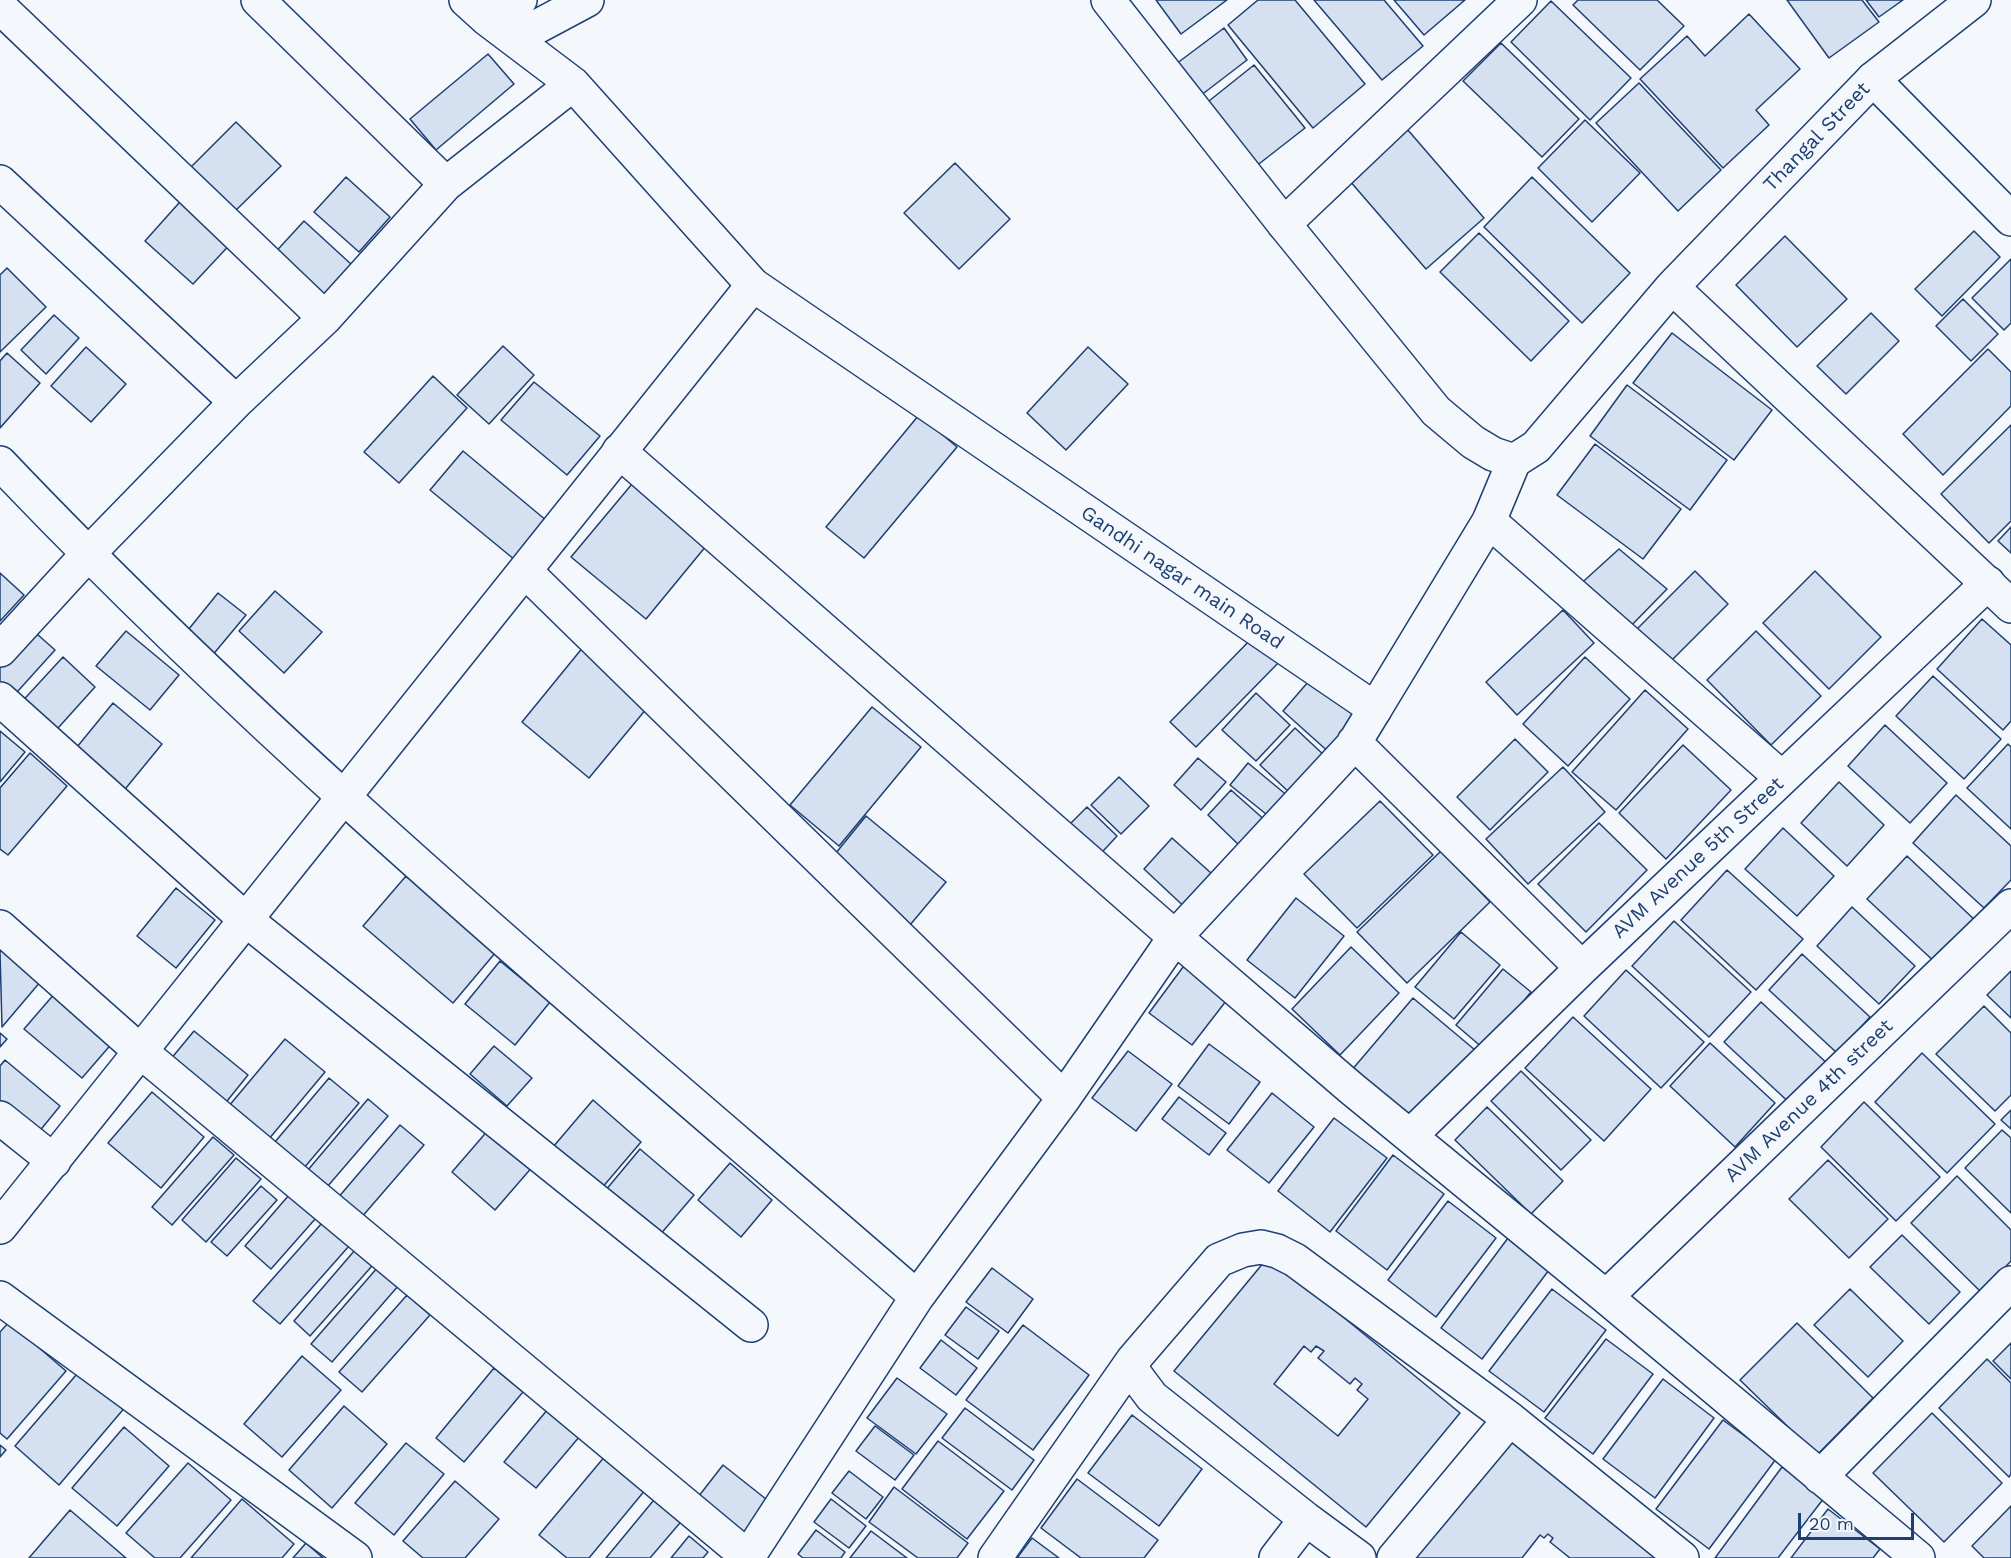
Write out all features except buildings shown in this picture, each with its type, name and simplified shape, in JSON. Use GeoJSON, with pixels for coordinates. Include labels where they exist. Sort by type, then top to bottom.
{"type":"FeatureCollection","features":[{"type":"Feature","properties":{"kind":"street"},"geometry":{"type":"LineString","coordinates":[[258,0],[446,184]]}},
{"type":"Feature","properties":{"kind":"street"},"geometry":{"type":"LineString","coordinates":[[477,10],[520,0]]}},
{"type":"Feature","properties":{"kind":"street"},"geometry":{"type":"LineString","coordinates":[[514,39],[587,0]]}},
{"type":"Feature","properties":{"kind":"street"},"geometry":{"type":"LineString","coordinates":[[0,927],[141,1051],[748,1557],[916,1297],[1064,1098],[1175,938],[1354,742],[1489,521],[1514,461],[1493,454],[1473,442],[1436,411],[1284,224],[1108,0]]}},
{"type":"Feature","properties":{"kind":"street"},"geometry":{"type":"LineString","coordinates":[[1284,224],[1520,0]]}},
{"type":"Feature","properties":{"kind":"street","name":"Thangal Street"},"geometry":{"type":"LineString","coordinates":[[1514,461],[1536,447],[1672,287],[1873,79],[1974,0]]}},
{"type":"Feature","properties":{"kind":"street"},"geometry":{"type":"LineString","coordinates":[[0,8],[325,318]]}},
{"type":"Feature","properties":{"kind":"street","name":"Gandhi nagar main Road"},"geometry":{"type":"LineString","coordinates":[[477,10],[573,84],[753,285],[1375,710]]}},
{"type":"Feature","properties":{"kind":"street"},"geometry":{"type":"LineString","coordinates":[[1873,79],[2011,219]]}},
{"type":"Feature","properties":{"kind":"street"},"geometry":{"type":"LineString","coordinates":[[0,650],[87,555],[236,402],[325,318],[446,184],[573,84]]}},
{"type":"Feature","properties":{"kind":"street"},"geometry":{"type":"LineString","coordinates":[[0,182],[236,402]]}},
{"type":"Feature","properties":{"kind":"street"},"geometry":{"type":"LineString","coordinates":[[0,1227],[342,798],[526,572],[619,451],[753,285]]}},
{"type":"Feature","properties":{"kind":"street"},"geometry":{"type":"LineString","coordinates":[[1672,287],[2011,606]]}},
{"type":"Feature","properties":{"kind":"street"},"geometry":{"type":"LineString","coordinates":[[619,451],[1175,938],[1918,1558]]}},
{"type":"Feature","properties":{"kind":"street"},"geometry":{"type":"LineString","coordinates":[[0,463],[87,555],[342,798],[916,1297]]}},
{"type":"Feature","properties":{"kind":"street"},"geometry":{"type":"LineString","coordinates":[[1489,521],[1782,778]]}},
{"type":"Feature","properties":{"kind":"street"},"geometry":{"type":"LineString","coordinates":[[526,572],[1064,1098]]}},
{"type":"Feature","properties":{"kind":"street","name":"AVM Avenue 5th Street"},"geometry":{"type":"LineString","coordinates":[[1410,1136],[1582,968],[1988,583]]}},
{"type":"Feature","properties":{"kind":"street"},"geometry":{"type":"LineString","coordinates":[[0,699],[245,919],[751,1325]]}},
{"type":"Feature","properties":{"kind":"street"},"geometry":{"type":"LineString","coordinates":[[1354,742],[1582,968]]}},
{"type":"Feature","properties":{"kind":"street","name":"AVM Avenue 4th street"},"geometry":{"type":"LineString","coordinates":[[1606,1297],[2011,906]]}},
{"type":"Feature","properties":{"kind":"street"},"geometry":{"type":"LineString","coordinates":[[0,1118],[54,1161]]}},
{"type":"Feature","properties":{"kind":"street"},"geometry":{"type":"LineString","coordinates":[[995,1558],[1133,1360],[1219,1260],[1243,1250],[1261,1247],[1277,1251],[1295,1260],[1510,1419],[1682,1558]]}},
{"type":"Feature","properties":{"kind":"street"},"geometry":{"type":"LineString","coordinates":[[1820,1477],[2011,1284]]}},
{"type":"Feature","properties":{"kind":"street"},"geometry":{"type":"LineString","coordinates":[[0,1298],[355,1558]]}},
{"type":"Feature","properties":{"kind":"street"},"geometry":{"type":"LineString","coordinates":[[1133,1360],[1134,1373],[1152,1397],[1359,1558]]}},
{"type":"Feature","properties":{"kind":"street"},"geometry":{"type":"LineString","coordinates":[[1394,1558],[1510,1419]]}},
{"type":"Feature","properties":{"kind":"street"},"geometry":{"type":"LineString","coordinates":[[1276,1558],[1306,1519]]}}]}
